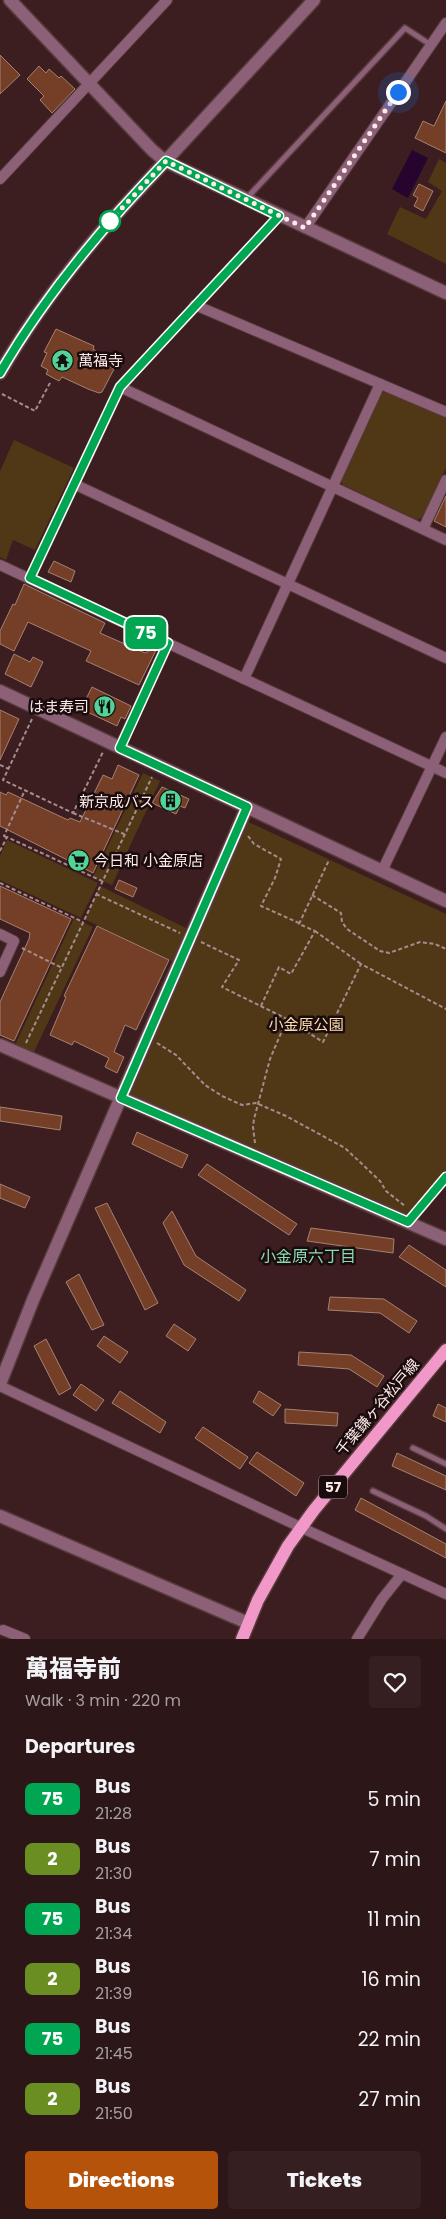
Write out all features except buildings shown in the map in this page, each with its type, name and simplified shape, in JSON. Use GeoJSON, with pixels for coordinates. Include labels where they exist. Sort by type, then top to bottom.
{"type":"FeatureCollection","features":[{"type":"Feature","properties":{"kind":"main road","name":"千葉鎌ヶ谷松戸線"},"geometry":{"type":"LineString","coordinates":[[242,1639],[272,1573],[301,1528],[446,1350]]}},
{"type":"Feature","properties":{"kind":"street"},"geometry":{"type":"LineString","coordinates":[[10,0],[152,150],[166,161],[446,294]]}},
{"type":"Feature","properties":{"kind":"street"},"geometry":{"type":"LineString","coordinates":[[0,179],[166,0]]}},
{"type":"Feature","properties":{"kind":"street"},"geometry":{"type":"LineString","coordinates":[[0,373],[27,329],[82,253],[314,0]]}},
{"type":"Feature","properties":{"kind":"street"},"geometry":{"type":"LineString","coordinates":[[305,228],[446,23]]}},
{"type":"Feature","properties":{"kind":"street"},"geometry":{"type":"LineString","coordinates":[[30,578],[120,387],[279,216]]}},
{"type":"Feature","properties":{"kind":"street"},"geometry":{"type":"LineString","coordinates":[[195,305],[446,412]]}},
{"type":"Feature","properties":{"kind":"street"},"geometry":{"type":"LineString","coordinates":[[244,679],[380,384]]}},
{"type":"Feature","properties":{"kind":"street"},"geometry":{"type":"LineString","coordinates":[[120,387],[446,540]]}},
{"type":"Feature","properties":{"kind":"street"},"geometry":{"type":"LineString","coordinates":[[423,529],[446,480]]}},
{"type":"Feature","properties":{"kind":"street"},"geometry":{"type":"LineString","coordinates":[[74,484],[446,658]]}},
{"type":"Feature","properties":{"kind":"street"},"geometry":{"type":"LineString","coordinates":[[0,565],[446,773]]}},
{"type":"Feature","properties":{"kind":"street"},"geometry":{"type":"LineString","coordinates":[[120,748],[168,643]]}},
{"type":"Feature","properties":{"kind":"street"},"geometry":{"type":"LineString","coordinates":[[0,691],[446,901]]}},
{"type":"Feature","properties":{"kind":"street"},"geometry":{"type":"LineString","coordinates":[[382,871],[446,737]]}},
{"type":"Feature","properties":{"kind":"street"},"geometry":{"type":"LineString","coordinates":[[247,807],[34,1300],[0,1385],[301,1528],[446,1594]]}},
{"type":"Feature","properties":{"kind":"street"},"geometry":{"type":"LineString","coordinates":[[0,934],[14,941],[0,972]]}},
{"type":"Feature","properties":{"kind":"street"},"geometry":{"type":"LineString","coordinates":[[0,1045],[252,1155],[412,1218],[446,1239]]}},
{"type":"Feature","properties":{"kind":"street"},"geometry":{"type":"LineString","coordinates":[[412,1218],[446,1177]]}},
{"type":"Feature","properties":{"kind":"street"},"geometry":{"type":"LineString","coordinates":[[0,1516],[248,1623]]}},
{"type":"Feature","properties":{"kind":"street"},"geometry":{"type":"LineString","coordinates":[[357,1639],[378,1606],[402,1574]]}},
{"type":"Feature","properties":{"kind":"street"},"geometry":{"type":"LineString","coordinates":[[1,1632],[25,1639]]}},
{"type":"Feature","properties":{"kind":"lane"},"geometry":{"type":"LineString","coordinates":[[245,199],[405,28],[431,45]]}},
{"type":"Feature","properties":{"kind":"lane"},"geometry":{"type":"LineString","coordinates":[[413,1448],[446,1464]]}},
{"type":"Feature","properties":{"kind":"lane"},"geometry":{"type":"LineString","coordinates":[[373,1491],[426,1516],[446,1529]]}},
{"type":"Feature","properties":{"kind":"path"},"geometry":{"type":"LineString","coordinates":[[2,394],[35,411],[51,381]]}},
{"type":"Feature","properties":{"kind":"path"},"geometry":{"type":"LineString","coordinates":[[37,708],[4,780],[124,834]]}},
{"type":"Feature","properties":{"kind":"path"},"geometry":{"type":"LineString","coordinates":[[74,813],[108,742]]}},
{"type":"Feature","properties":{"kind":"path"},"geometry":{"type":"LineString","coordinates":[[0,765],[9,769]]}},
{"type":"Feature","properties":{"kind":"path"},"geometry":{"type":"LineString","coordinates":[[20,1054],[152,776]]}},
{"type":"Feature","properties":{"kind":"path"},"geometry":{"type":"LineString","coordinates":[[24,790],[4,836],[102,881]]}},
{"type":"Feature","properties":{"kind":"path"},"geometry":{"type":"LineString","coordinates":[[246,832],[254,844],[281,859],[275,878],[260,906],[315,931],[362,964],[446,1009]]}},
{"type":"Feature","properties":{"kind":"path"},"geometry":{"type":"LineString","coordinates":[[0,851],[7,837]]}},
{"type":"Feature","properties":{"kind":"path"},"geometry":{"type":"LineString","coordinates":[[300,924],[329,860]]}},
{"type":"Feature","properties":{"kind":"path"},"geometry":{"type":"LineString","coordinates":[[0,883],[83,922]]}},
{"type":"Feature","properties":{"kind":"path"},"geometry":{"type":"LineString","coordinates":[[96,894],[239,960],[222,986],[287,1018],[324,1042],[362,964]]}},
{"type":"Feature","properties":{"kind":"path"},"geometry":{"type":"LineString","coordinates":[[312,895],[341,913],[342,922],[347,929],[380,951],[389,953],[420,942],[446,948]]}},
{"type":"Feature","properties":{"kind":"path"},"geometry":{"type":"LineString","coordinates":[[261,1006],[279,967],[291,974],[315,931]]}},
{"type":"Feature","properties":{"kind":"path"},"geometry":{"type":"LineString","coordinates":[[13,944],[62,968]]}},
{"type":"Feature","properties":{"kind":"path"},"geometry":{"type":"LineString","coordinates":[[252,1155],[255,1141],[253,1127],[270,1059],[287,1018]]}},
{"type":"Feature","properties":{"kind":"path"},"geometry":{"type":"LineString","coordinates":[[146,1039],[158,1043],[176,1055],[205,1085],[222,1096],[242,1105],[256,1103],[302,1124],[345,1148],[380,1181],[386,1191],[412,1218]]}},
{"type":"Feature","properties":{"kind":"green space"},"geometry":{"type":"Polygon","coordinates":[[[439,159],[446,163],[446,264],[387,234],[400,207],[426,219],[442,191],[428,182],[439,159]]]}},
{"type":"Feature","properties":{"kind":"green space"},"geometry":{"type":"Polygon","coordinates":[[[386,392],[446,418],[446,468],[423,517],[417,520],[343,485],[341,480],[382,393],[386,392]]]}},
{"type":"Feature","properties":{"kind":"green space"},"geometry":{"type":"Polygon","coordinates":[[[14,440],[74,468],[35,550],[13,540],[6,560],[0,557],[0,471],[14,440]]]}},
{"type":"Feature","properties":{"kind":"green space"},"geometry":{"type":"Polygon","coordinates":[[[143,773],[160,781],[112,885],[93,877],[143,773]]]}},
{"type":"Feature","properties":{"kind":"green space","name":"小金原公園"},"geometry":{"type":"Polygon","coordinates":[[[242,819],[446,914],[446,1177],[408,1222],[121,1098],[242,819]]]}},
{"type":"Feature","properties":{"kind":"green space"},"geometry":{"type":"Polygon","coordinates":[[[7,840],[98,883],[81,918],[0,880],[0,856],[7,840]]]}},
{"type":"Feature","properties":{"kind":"green space"},"geometry":{"type":"Polygon","coordinates":[[[100,886],[186,928],[174,962],[84,919],[100,886]]]}},
{"type":"Feature","properties":{"kind":"green space"},"geometry":{"type":"Polygon","coordinates":[[[74,918],[93,927],[34,1052],[15,1045],[74,918]]]}},
{"type":"Feature","properties":{"kind":"shaded area"},"geometry":{"type":"Polygon","coordinates":[[[412,150],[428,158],[408,198],[392,189],[412,150]]]}},
{"type":"Feature","properties":{"kind":"bus line","name":"75"},"geometry":{"type":"LineString","coordinates":[[0,373],[27,329],[82,253],[166,161],[279,216],[120,387],[30,578],[168,643],[120,748],[247,807],[121,1098],[408,1222],[446,1177]]}},
{"type":"Feature","properties":{"kind":"place","name":"萬福寺"},"geometry":{"type":"Point","coordinates":[62,360]}},
{"type":"Feature","properties":{"kind":"place","name":"はま寿司"},"geometry":{"type":"Point","coordinates":[105,706]}},
{"type":"Feature","properties":{"kind":"place","name":"新京成バス"},"geometry":{"type":"Point","coordinates":[170,801]}},
{"type":"Feature","properties":{"kind":"place","name":"今日和 小金原店"},"geometry":{"type":"Point","coordinates":[78,860]}},
{"type":"Feature","properties":{"kind":"district","name":"小金原六丁目"},"geometry":{"type":"Point","coordinates":[308,1256]}},
{"type":"Feature","properties":{"kind":"route"},"geometry":{"type":"LineString","coordinates":[[110,221],[166,161],[305,228],[398,92]]}}]}
